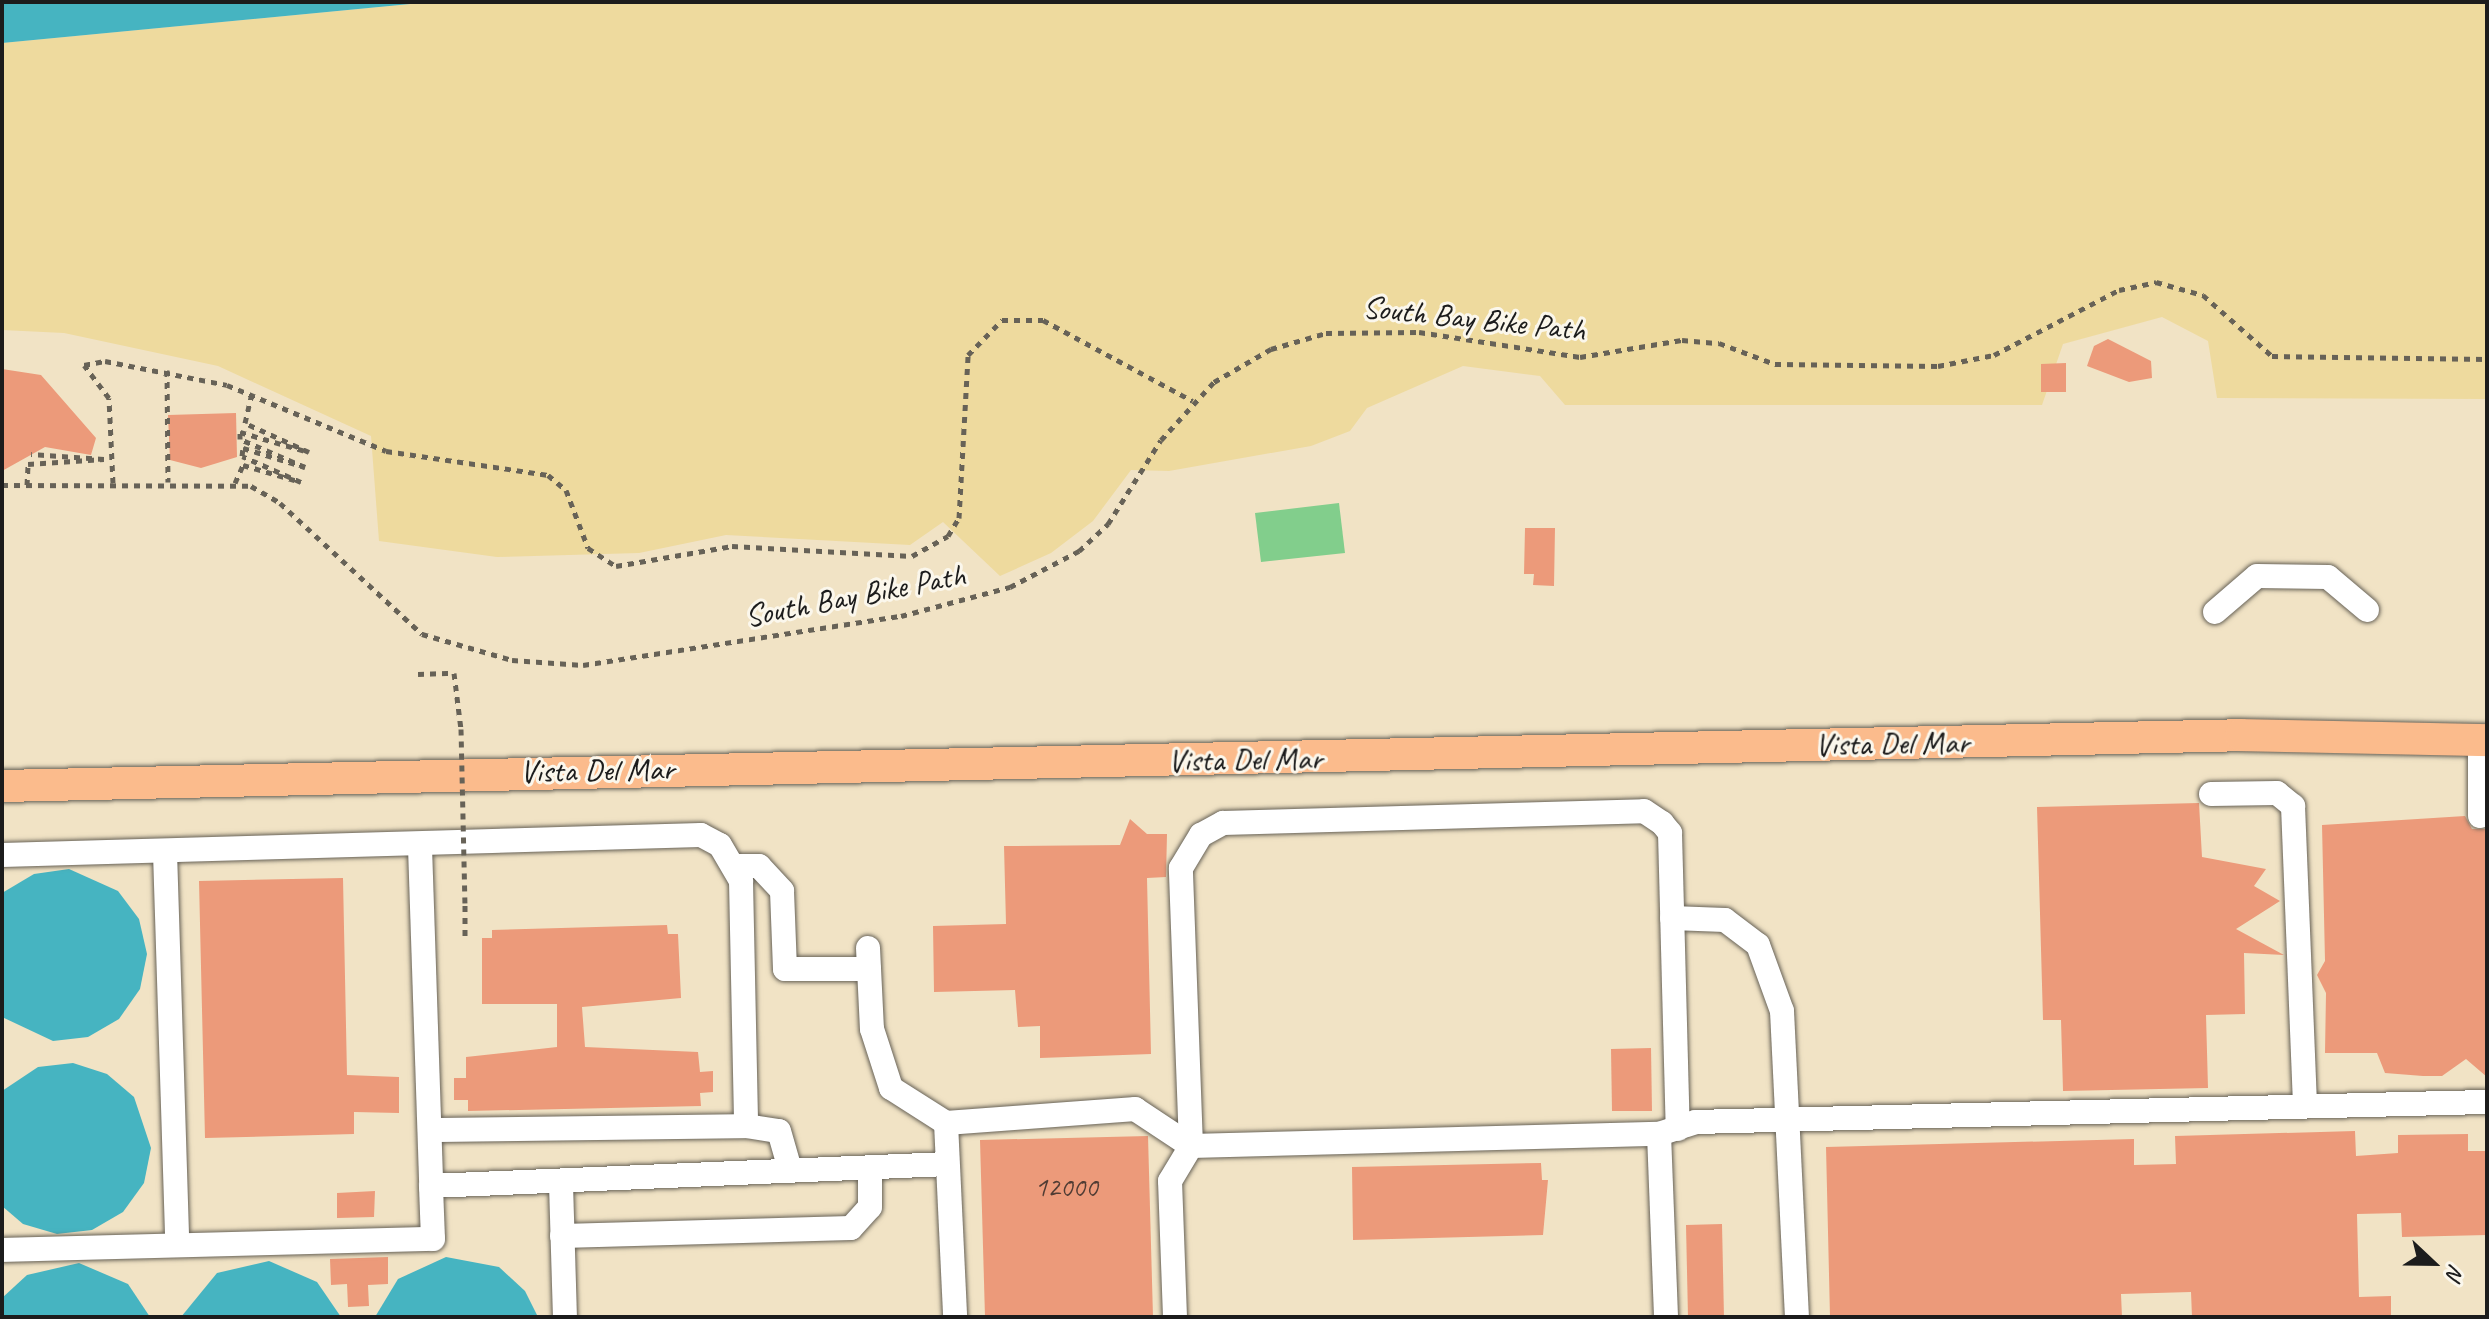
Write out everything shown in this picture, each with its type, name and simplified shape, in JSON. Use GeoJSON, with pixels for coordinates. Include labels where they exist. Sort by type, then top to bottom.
{"type":"FeatureCollection","features":[{"type":"Feature","properties":{"kind":"main road","name":"Vista Del Mar"},"geometry":{"type":"LineString","coordinates":[[2,786],[2241,735],[2483,740]]}},
{"type":"Feature","properties":{"kind":"lane"},"geometry":{"type":"LineString","coordinates":[[2215,612],[2257,576],[2328,577],[2367,610]]}},
{"type":"Feature","properties":{"kind":"lane"},"geometry":{"type":"LineString","coordinates":[[2480,816],[2483,740]]}},
{"type":"Feature","properties":{"kind":"lane"},"geometry":{"type":"LineString","coordinates":[[2211,794],[2277,793],[2293,806],[2305,1104]]}},
{"type":"Feature","properties":{"kind":"lane"},"geometry":{"type":"LineString","coordinates":[[1175,1317],[1170,1181],[1191,1146],[1181,868],[1201,835],[1223,823],[1644,811],[1670,833],[1672,918],[1666,1317]]}},
{"type":"Feature","properties":{"kind":"lane"},"geometry":{"type":"LineString","coordinates":[[2,855],[420,847],[701,835],[736,866],[759,866],[782,891],[785,969],[868,958],[872,1029],[891,1088],[946,1123],[1135,1109],[1191,1146],[1668,1132],[1793,1120],[2305,1104],[2487,1102]]}},
{"type":"Feature","properties":{"kind":"lane"},"geometry":{"type":"LineString","coordinates":[[2,1250],[433,1239],[420,847]]}},
{"type":"Feature","properties":{"kind":"lane"},"geometry":{"type":"LineString","coordinates":[[165,852],[177,1244]]}},
{"type":"Feature","properties":{"kind":"lane"},"geometry":{"type":"LineString","coordinates":[[736,866],[746,1126]]}},
{"type":"Feature","properties":{"kind":"lane"},"geometry":{"type":"LineString","coordinates":[[1672,918],[1725,920],[1758,945],[1782,1011],[1793,1120],[1797,1317]]}},
{"type":"Feature","properties":{"kind":"lane"},"geometry":{"type":"LineString","coordinates":[[946,1123],[955,1317]]}},
{"type":"Feature","properties":{"kind":"lane"},"geometry":{"type":"LineString","coordinates":[[430,1130],[746,1126],[779,1131],[790,1169]]}},
{"type":"Feature","properties":{"kind":"lane"},"geometry":{"type":"LineString","coordinates":[[431,1186],[561,1184],[790,1169],[947,1164]]}},
{"type":"Feature","properties":{"kind":"lane"},"geometry":{"type":"LineString","coordinates":[[562,1236],[851,1228],[870,1207],[870,1167]]}},
{"type":"Feature","properties":{"kind":"lane"},"geometry":{"type":"LineString","coordinates":[[561,1184],[565,1317]]}},
{"type":"Feature","properties":{"kind":"path","name":"South Bay Bike Path"},"geometry":{"type":"LineString","coordinates":[[2,485],[235,483],[280,503],[422,634],[512,660],[583,665],[901,616],[1010,587],[1079,551],[1108,524],[1193,401],[1271,349],[1353,329],[1580,357],[1682,340],[1719,343],[1775,364],[1966,363],[2119,290],[2156,282],[2203,295],[2272,356],[2487,359]]}},
{"type":"Feature","properties":{"kind":"path"},"geometry":{"type":"LineString","coordinates":[[113,483],[109,398],[84,365],[167,370],[251,396],[386,451],[548,475],[566,490],[593,554],[625,566],[732,546],[886,555],[932,549],[948,536],[964,498],[968,355],[1002,320],[1043,320],[1193,401]]}},
{"type":"Feature","properties":{"kind":"path"},"geometry":{"type":"LineString","coordinates":[[167,370],[168,482]]}},
{"type":"Feature","properties":{"kind":"path"},"geometry":{"type":"LineString","coordinates":[[235,483],[243,465],[301,482],[242,456],[243,448],[305,465],[240,439],[240,432],[309,452],[245,423],[251,396]]}},
{"type":"Feature","properties":{"kind":"path"},"geometry":{"type":"LineString","coordinates":[[27,485],[28,464],[104,459],[31,454]]}},
{"type":"Feature","properties":{"kind":"path"},"geometry":{"type":"LineString","coordinates":[[418,674],[454,673],[461,729],[465,937]]}},
{"type":"Feature","properties":{"kind":"green space"},"geometry":{"type":"Polygon","coordinates":[[[1339,503],[1345,553],[1261,562],[1255,513],[1339,503]]]}},
{"type":"Feature","properties":{"kind":"sand"},"geometry":{"type":"Polygon","coordinates":[[[432,2],[2487,2],[2487,399],[2217,398],[2208,341],[2162,317],[2063,344],[2042,405],[1565,405],[1540,376],[1463,366],[1367,408],[1350,431],[1311,446],[1169,471],[1131,470],[1093,521],[1051,553],[1000,576],[943,522],[910,545],[726,535],[639,553],[497,557],[379,541],[371,436],[218,366],[64,333],[2,330],[2,43],[432,2]]]}},
{"type":"Feature","properties":{"kind":"water"},"geometry":{"type":"Polygon","coordinates":[[[2,2],[431,2],[2,43],[2,2]]]}},
{"type":"Feature","properties":{"kind":"water"},"geometry":{"type":"Polygon","coordinates":[[[69,869],[118,891],[139,919],[147,954],[140,989],[119,1019],[88,1037],[53,1041],[2,1017],[2,893],[34,874],[69,869]]]}},
{"type":"Feature","properties":{"kind":"water"},"geometry":{"type":"Polygon","coordinates":[[[73,1063],[107,1074],[134,1097],[151,1148],[144,1183],[123,1212],[92,1230],[57,1234],[23,1224],[2,1206],[2,1091],[38,1067],[73,1063]]]}},
{"type":"Feature","properties":{"kind":"water"},"geometry":{"type":"Polygon","coordinates":[[[446,1257],[499,1267],[525,1291],[538,1317],[375,1317],[398,1279],[446,1257]]]}},
{"type":"Feature","properties":{"kind":"water"},"geometry":{"type":"Polygon","coordinates":[[[269,1261],[317,1282],[341,1317],[181,1317],[217,1273],[269,1261]]]}},
{"type":"Feature","properties":{"kind":"water"},"geometry":{"type":"Polygon","coordinates":[[[79,1263],[128,1284],[150,1317],[2,1317],[2,1298],[27,1275],[79,1263]]]}},
{"type":"Feature","properties":{"kind":"building"},"geometry":{"type":"Polygon","coordinates":[[[2108,339],[2151,361],[2152,378],[2129,382],[2087,366],[2094,346],[2108,339]]]}},
{"type":"Feature","properties":{"kind":"building"},"geometry":{"type":"Polygon","coordinates":[[[2066,363],[2066,392],[2041,392],[2041,364],[2066,363]]]}},
{"type":"Feature","properties":{"kind":"building"},"geometry":{"type":"Polygon","coordinates":[[[2,369],[41,375],[96,438],[91,455],[45,447],[2,471],[2,369]]]}},
{"type":"Feature","properties":{"kind":"building"},"geometry":{"type":"Polygon","coordinates":[[[236,413],[237,457],[201,468],[170,460],[168,415],[236,413]]]}},
{"type":"Feature","properties":{"kind":"building"},"geometry":{"type":"Polygon","coordinates":[[[1525,528],[1555,528],[1554,586],[1533,585],[1534,574],[1524,574],[1525,528]]]}},
{"type":"Feature","properties":{"kind":"building"},"geometry":{"type":"Polygon","coordinates":[[[2199,803],[2202,857],[2266,869],[2254,886],[2280,901],[2236,929],[2284,955],[2244,953],[2245,1014],[2206,1015],[2208,1088],[2063,1091],[2061,1020],[2043,1020],[2037,807],[2199,803]]]}},
{"type":"Feature","properties":{"kind":"building"},"geometry":{"type":"Polygon","coordinates":[[[2465,816],[2472,829],[2487,829],[2487,1077],[2466,1059],[2442,1076],[2423,1076],[2385,1073],[2377,1053],[2325,1053],[2326,993],[2317,975],[2325,961],[2322,825],[2465,816]]]}},
{"type":"Feature","properties":{"kind":"building"},"geometry":{"type":"Polygon","coordinates":[[[1130,819],[1147,834],[1167,834],[1166,877],[1147,878],[1151,1054],[1040,1058],[1040,1026],[1018,1027],[1015,990],[934,992],[933,926],[1006,924],[1004,846],[1120,845],[1130,819]]]}},
{"type":"Feature","properties":{"kind":"building"},"geometry":{"type":"Polygon","coordinates":[[[343,878],[347,1075],[399,1077],[399,1113],[354,1112],[354,1134],[205,1138],[199,881],[343,878]]]}},
{"type":"Feature","properties":{"kind":"building"},"geometry":{"type":"Polygon","coordinates":[[[667,925],[668,934],[678,934],[681,998],[582,1007],[585,1047],[698,1052],[700,1072],[713,1071],[713,1092],[700,1093],[701,1106],[468,1111],[468,1100],[454,1100],[454,1078],[466,1078],[466,1057],[557,1047],[557,1004],[482,1004],[482,938],[492,938],[492,930],[667,925]]]}},
{"type":"Feature","properties":{"kind":"building"},"geometry":{"type":"Polygon","coordinates":[[[1651,1048],[1652,1111],[1612,1111],[1611,1049],[1651,1048]]]}},
{"type":"Feature","properties":{"kind":"building"},"geometry":{"type":"Polygon","coordinates":[[[2355,1131],[2356,1156],[2398,1153],[2398,1135],[2468,1134],[2468,1151],[2485,1151],[2487,1235],[2402,1237],[2401,1213],[2357,1214],[2359,1297],[2391,1296],[2391,1317],[2192,1317],[2191,1292],[2121,1294],[2122,1317],[1830,1317],[1826,1147],[2134,1139],[2134,1165],[2176,1164],[2175,1136],[2355,1131]]]}},
{"type":"Feature","properties":{"kind":"building"},"geometry":{"type":"Polygon","coordinates":[[[1148,1136],[1153,1317],[985,1317],[980,1140],[1148,1136]]]}},
{"type":"Feature","properties":{"kind":"building"},"geometry":{"type":"Polygon","coordinates":[[[1541,1163],[1542,1180],[1548,1180],[1543,1235],[1353,1240],[1352,1167],[1541,1163]]]}},
{"type":"Feature","properties":{"kind":"building"},"geometry":{"type":"Polygon","coordinates":[[[375,1191],[374,1217],[337,1218],[337,1193],[375,1191]]]}},
{"type":"Feature","properties":{"kind":"building"},"geometry":{"type":"Polygon","coordinates":[[[1722,1224],[1724,1317],[1688,1317],[1686,1225],[1722,1224]]]}},
{"type":"Feature","properties":{"kind":"building"},"geometry":{"type":"Polygon","coordinates":[[[388,1257],[388,1284],[368,1285],[369,1306],[348,1307],[347,1284],[331,1285],[330,1259],[388,1257]]]}}]}
